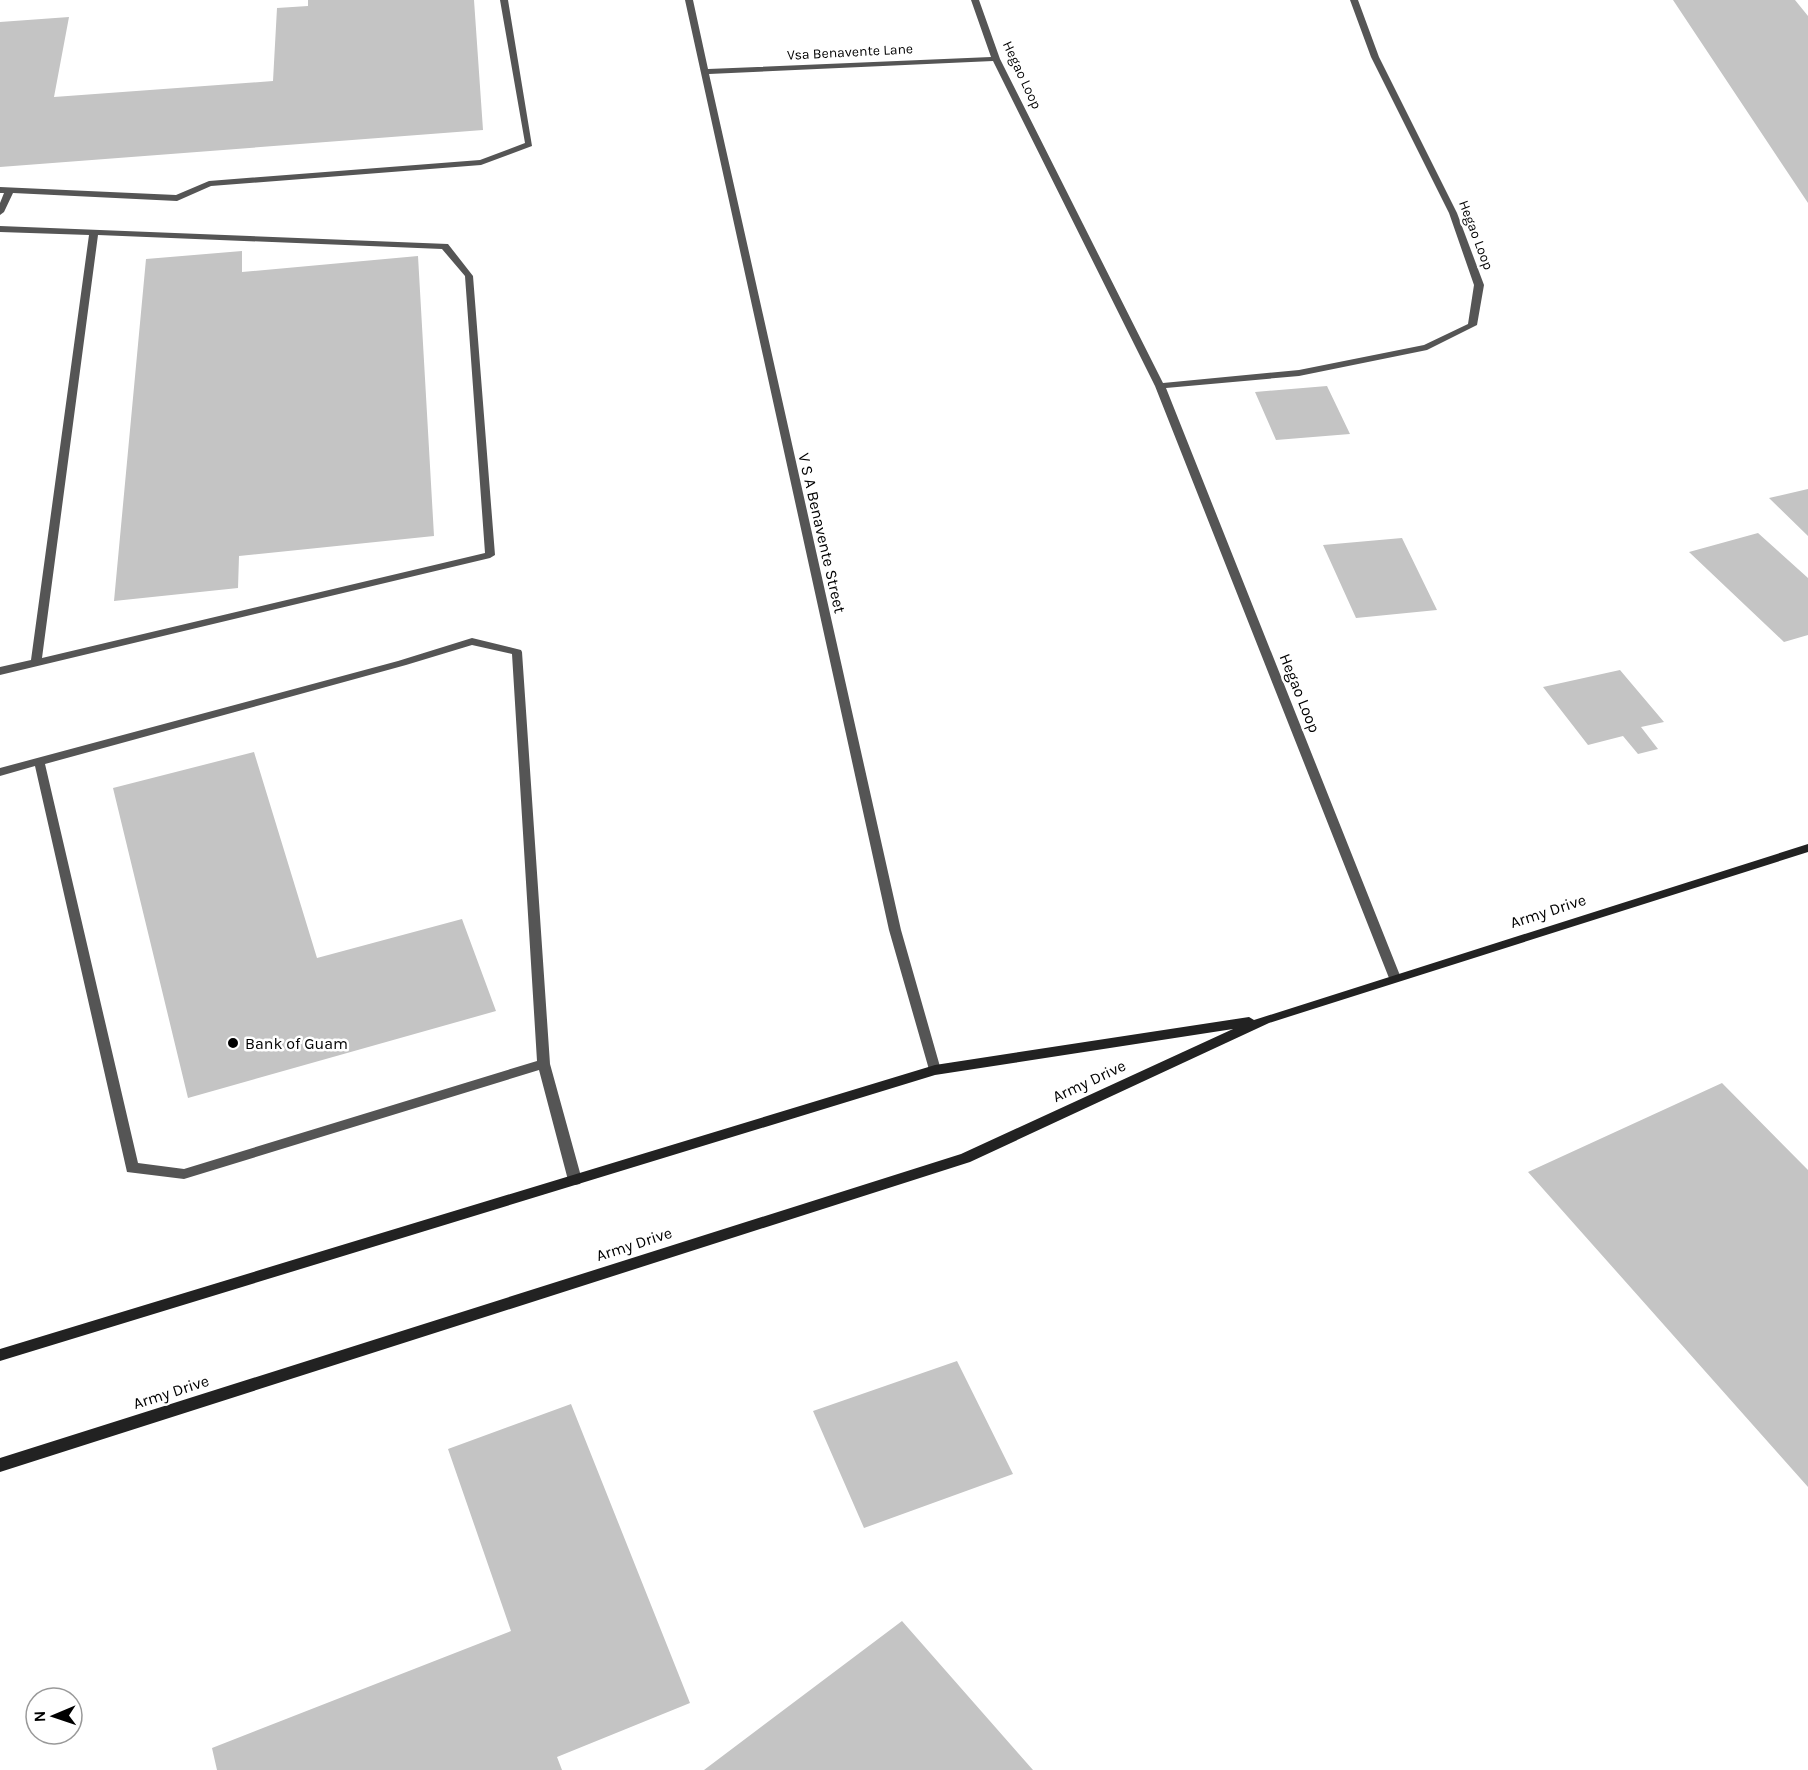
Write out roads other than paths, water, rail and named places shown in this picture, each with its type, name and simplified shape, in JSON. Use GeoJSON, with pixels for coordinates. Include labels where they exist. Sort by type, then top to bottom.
{"type":"FeatureCollection","features":[{"type":"Feature","properties":{"kind":"main road","name":"Army Drive"},"geometry":{"type":"LineString","coordinates":[[0,1465],[965,1158],[1265,1020],[1808,848]]}},
{"type":"Feature","properties":{"kind":"main road","name":"Army Drive"},"geometry":{"type":"LineString","coordinates":[[0,1355],[935,1070],[1265,1020]]}},
{"type":"Feature","properties":{"kind":"street"},"geometry":{"type":"LineString","coordinates":[[0,190],[177,198],[209,184],[481,162],[529,144],[504,0]]}},
{"type":"Feature","properties":{"kind":"street","name":"V S A Benavente Street"},"geometry":{"type":"LineString","coordinates":[[689,0],[895,930],[935,1070]]}},
{"type":"Feature","properties":{"kind":"street","name":"Hegao Loop"},"geometry":{"type":"LineString","coordinates":[[975,0],[996,59],[1160,386],[1395,978]]}},
{"type":"Feature","properties":{"kind":"street","name":"Hegao Loop"},"geometry":{"type":"LineString","coordinates":[[1160,386],[1299,373],[1427,347],[1472,325],[1479,285],[1453,213],[1375,57],[1353,0]]}},
{"type":"Feature","properties":{"kind":"street","name":"Vsa Benavente Lane"},"geometry":{"type":"LineString","coordinates":[[704,72],[996,59]]}},
{"type":"Feature","properties":{"kind":"street"},"geometry":{"type":"LineString","coordinates":[[0,212],[10,190]]}},
{"type":"Feature","properties":{"kind":"street"},"geometry":{"type":"LineString","coordinates":[[0,229],[445,246],[469,276],[490,555],[0,671]]}},
{"type":"Feature","properties":{"kind":"street"},"geometry":{"type":"LineString","coordinates":[[36,663],[94,232]]}},
{"type":"Feature","properties":{"kind":"street"},"geometry":{"type":"LineString","coordinates":[[0,772],[402,663],[472,641],[517,652],[544,1064],[575,1180]]}},
{"type":"Feature","properties":{"kind":"street"},"geometry":{"type":"LineString","coordinates":[[39,761],[132,1168],[184,1174],[544,1064]]}},
{"type":"Feature","properties":{"kind":"place","name":"Bank of Guam"},"geometry":{"type":"Point","coordinates":[233,1043]}}]}
